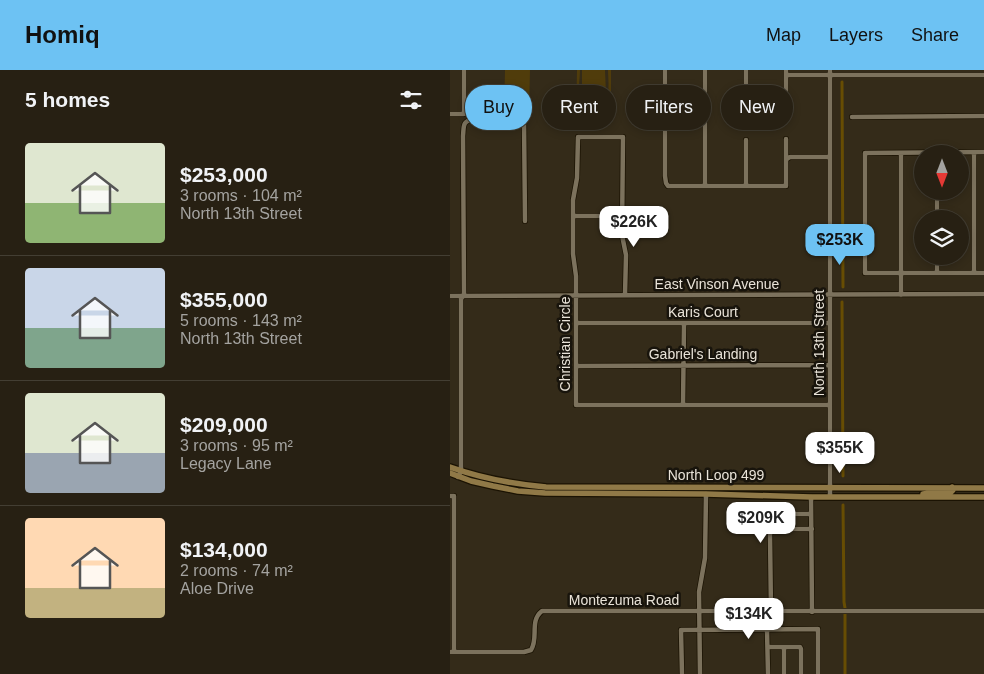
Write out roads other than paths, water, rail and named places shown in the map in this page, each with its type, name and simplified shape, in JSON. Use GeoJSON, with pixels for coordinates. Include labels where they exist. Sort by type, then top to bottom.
{"type":"FeatureCollection","features":[{"type":"Feature","properties":{"kind":"main road","name":"North Loop 499"},"geometry":{"type":"LineString","coordinates":[[450,466],[459,474],[492,486],[518,491],[545,493],[984,497]]}},
{"type":"Feature","properties":{"kind":"main road","name":"North Loop 499"},"geometry":{"type":"LineString","coordinates":[[450,473],[546,487],[984,488]]}},
{"type":"Feature","properties":{"kind":"main road"},"geometry":{"type":"LineString","coordinates":[[706,494],[708,491],[738,490],[754,487]]}},
{"type":"Feature","properties":{"kind":"main road"},"geometry":{"type":"LineString","coordinates":[[917,497],[931,493],[951,492],[953,490],[952,487]]}},
{"type":"Feature","properties":{"kind":"street"},"geometry":{"type":"LineString","coordinates":[[450,114],[464,114],[464,70]]}},
{"type":"Feature","properties":{"kind":"street"},"geometry":{"type":"LineString","coordinates":[[665,70],[666,183],[670,186],[786,186],[786,139]]}},
{"type":"Feature","properties":{"kind":"street"},"geometry":{"type":"LineString","coordinates":[[705,70],[705,186]]}},
{"type":"Feature","properties":{"kind":"street"},"geometry":{"type":"LineString","coordinates":[[746,70],[746,85]]}},
{"type":"Feature","properties":{"kind":"street"},"geometry":{"type":"LineString","coordinates":[[786,72],[789,75],[829,73],[984,75]]}},
{"type":"Feature","properties":{"kind":"street"},"geometry":{"type":"LineString","coordinates":[[786,72],[786,85]]}},
{"type":"Feature","properties":{"kind":"street","name":"North 13th Street"},"geometry":{"type":"LineString","coordinates":[[829,73],[830,496]]}},
{"type":"Feature","properties":{"kind":"street"},"geometry":{"type":"LineString","coordinates":[[852,117],[984,116]]}},
{"type":"Feature","properties":{"kind":"street"},"geometry":{"type":"LineString","coordinates":[[459,474],[462,446],[463,136],[467,121],[474,119],[524,120],[525,220]]}},
{"type":"Feature","properties":{"kind":"street","name":"Christian Circle"},"geometry":{"type":"LineString","coordinates":[[622,216],[623,137],[578,137],[578,178],[573,200],[573,254],[576,276],[576,405],[830,405]]}},
{"type":"Feature","properties":{"kind":"street"},"geometry":{"type":"LineString","coordinates":[[746,140],[746,186]]}},
{"type":"Feature","properties":{"kind":"street"},"geometry":{"type":"LineString","coordinates":[[969,153],[984,152]]}},
{"type":"Feature","properties":{"kind":"street"},"geometry":{"type":"LineString","coordinates":[[914,153],[865,153],[865,273],[984,273]]}},
{"type":"Feature","properties":{"kind":"street"},"geometry":{"type":"LineString","coordinates":[[901,153],[901,295]]}},
{"type":"Feature","properties":{"kind":"street"},"geometry":{"type":"LineString","coordinates":[[974,153],[974,273]]}},
{"type":"Feature","properties":{"kind":"street"},"geometry":{"type":"LineString","coordinates":[[786,159],[790,157],[830,157]]}},
{"type":"Feature","properties":{"kind":"street"},"geometry":{"type":"LineString","coordinates":[[573,216],[622,216],[622,240],[626,260],[626,295]]}},
{"type":"Feature","properties":{"kind":"street"},"geometry":{"type":"LineString","coordinates":[[937,265],[937,273]]}},
{"type":"Feature","properties":{"kind":"street","name":"East Vinson Avenue"},"geometry":{"type":"LineString","coordinates":[[450,296],[984,294]]}},
{"type":"Feature","properties":{"kind":"street","name":"Karis Court"},"geometry":{"type":"LineString","coordinates":[[576,323],[830,323]]}},
{"type":"Feature","properties":{"kind":"street"},"geometry":{"type":"LineString","coordinates":[[684,323],[684,405]]}},
{"type":"Feature","properties":{"kind":"street","name":"Gabriel's Landing"},"geometry":{"type":"LineString","coordinates":[[577,366],[830,365]]}},
{"type":"Feature","properties":{"kind":"street"},"geometry":{"type":"LineString","coordinates":[[700,674],[699,612],[700,585],[705,558],[706,494]]}},
{"type":"Feature","properties":{"kind":"street"},"geometry":{"type":"LineString","coordinates":[[452,496],[452,652]]}},
{"type":"Feature","properties":{"kind":"street"},"geometry":{"type":"LineString","coordinates":[[811,496],[812,612]]}},
{"type":"Feature","properties":{"kind":"street"},"geometry":{"type":"LineString","coordinates":[[751,514],[811,514]]}},
{"type":"Feature","properties":{"kind":"street"},"geometry":{"type":"LineString","coordinates":[[771,612],[770,534],[777,529],[812,529]]}},
{"type":"Feature","properties":{"kind":"street","name":"Montezuma Road"},"geometry":{"type":"LineString","coordinates":[[452,652],[524,652],[531,650],[533,646],[534,623],[537,615],[542,611],[984,611]]}},
{"type":"Feature","properties":{"kind":"street"},"geometry":{"type":"LineString","coordinates":[[682,674],[681,630],[818,629],[818,674]]}},
{"type":"Feature","properties":{"kind":"street"},"geometry":{"type":"LineString","coordinates":[[767,630],[768,674]]}},
{"type":"Feature","properties":{"kind":"street"},"geometry":{"type":"LineString","coordinates":[[768,647],[799,647],[801,674]]}},
{"type":"Feature","properties":{"kind":"street"},"geometry":{"type":"LineString","coordinates":[[784,647],[784,674]]}},
{"type":"Feature","properties":{"kind":"waterway"},"geometry":{"type":"LineString","coordinates":[[842,82],[843,287]]}},
{"type":"Feature","properties":{"kind":"waterway"},"geometry":{"type":"LineString","coordinates":[[842,302],[843,476]]}},
{"type":"Feature","properties":{"kind":"waterway"},"geometry":{"type":"LineString","coordinates":[[843,505],[845,608]]}},
{"type":"Feature","properties":{"kind":"waterway"},"geometry":{"type":"LineString","coordinates":[[845,614],[845,674]]}}]}
